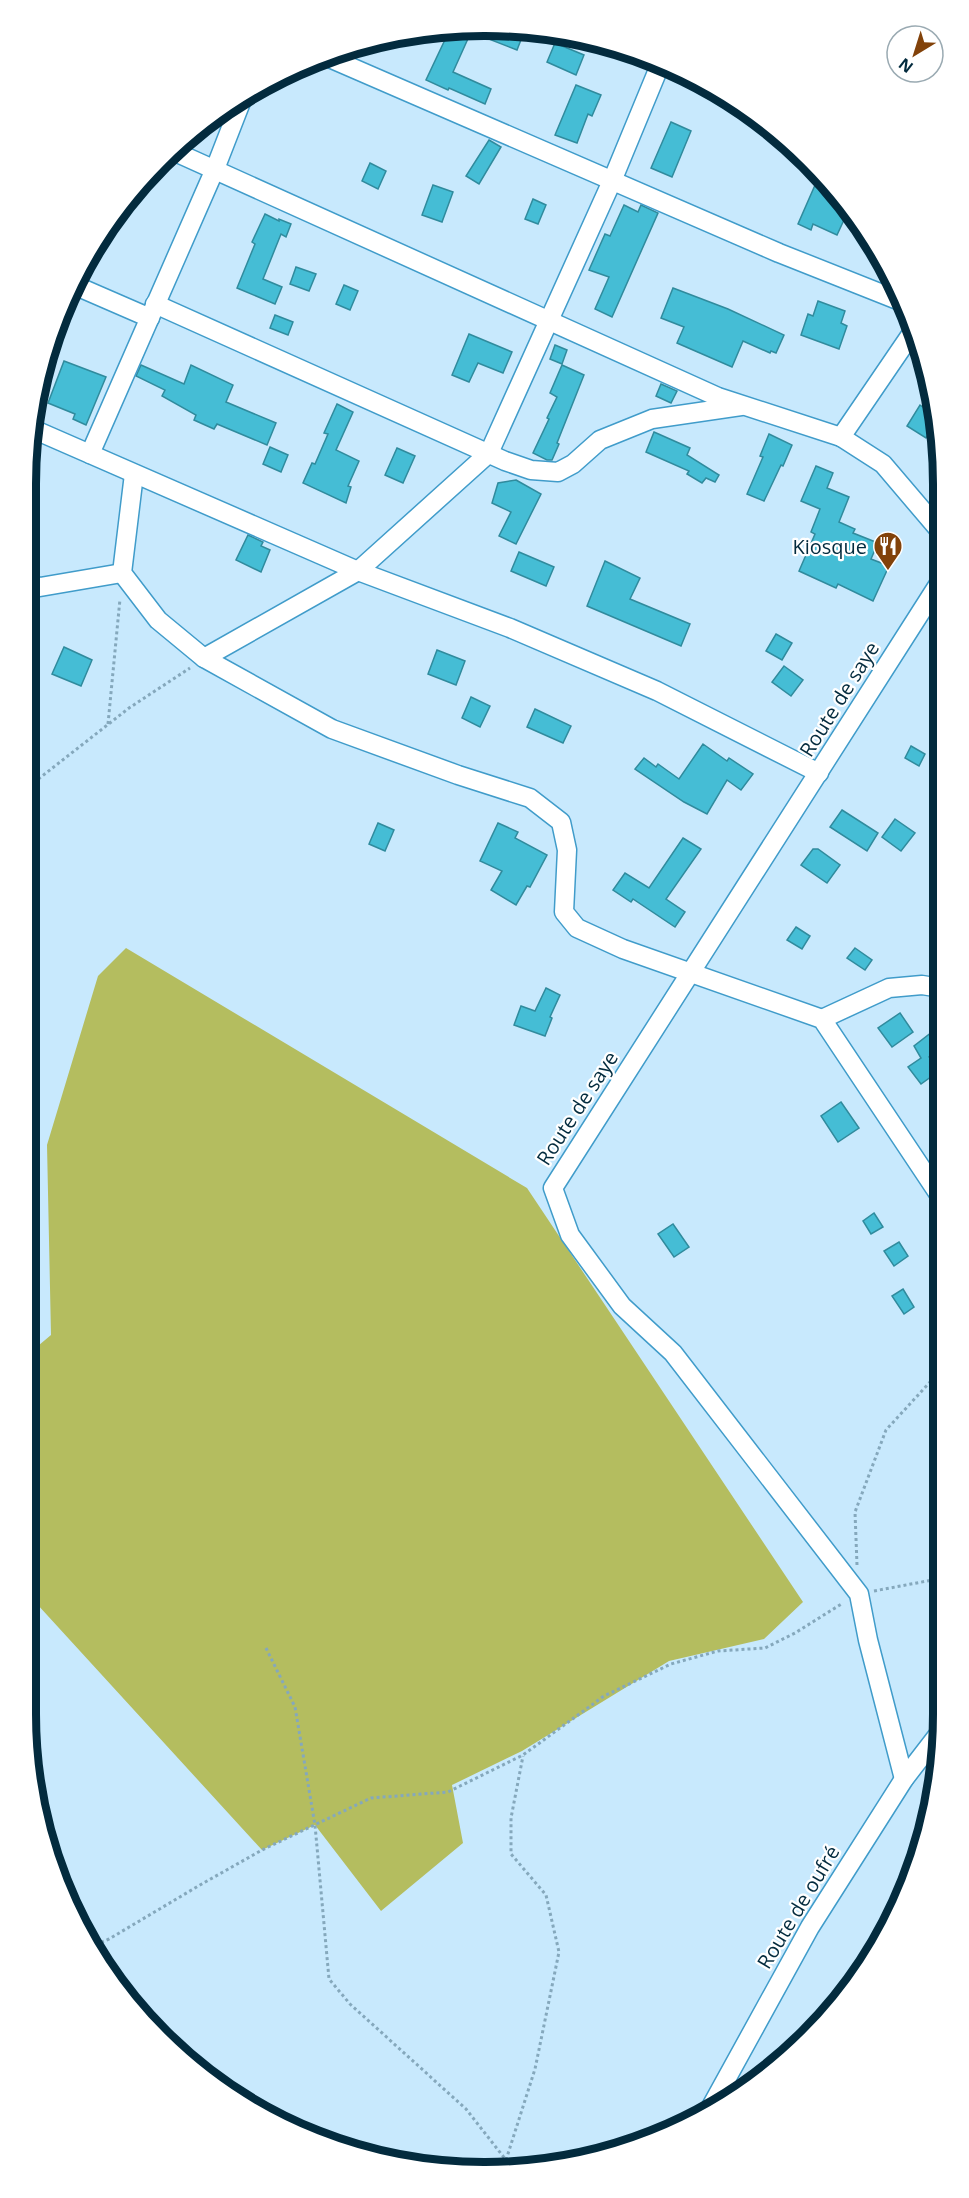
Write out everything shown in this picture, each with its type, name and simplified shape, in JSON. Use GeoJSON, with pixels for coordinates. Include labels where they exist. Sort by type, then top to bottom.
{"type":"FeatureCollection","features":[{"type":"Feature","properties":{"kind":"street"},"geometry":{"type":"LineString","coordinates":[[337,61],[779,253],[892,298]]}},
{"type":"Feature","properties":{"kind":"street"},"geometry":{"type":"LineString","coordinates":[[204,658],[358,571],[489,453],[612,181],[658,71]]}},
{"type":"Feature","properties":{"kind":"street"},"geometry":{"type":"LineString","coordinates":[[90,454],[215,169],[238,110]]}},
{"type":"Feature","properties":{"kind":"street"},"geometry":{"type":"LineString","coordinates":[[181,154],[718,397],[841,436],[883,464],[933,523]]}},
{"type":"Feature","properties":{"kind":"street"},"geometry":{"type":"LineString","coordinates":[[81,287],[152,311],[531,470],[558,472],[573,464],[600,440],[652,419],[745,406]]}},
{"type":"Feature","properties":{"kind":"street"},"geometry":{"type":"LineString","coordinates":[[841,436],[908,338]]}},
{"type":"Feature","properties":{"kind":"street"},"geometry":{"type":"LineString","coordinates":[[39,432],[358,571],[510,628],[657,691],[819,773]]}},
{"type":"Feature","properties":{"kind":"street"},"geometry":{"type":"LineString","coordinates":[[134,474],[122,573],[158,620],[204,658],[332,729],[458,776],[530,798],[561,822],[567,850],[564,912],[577,928],[623,950],[822,1019],[933,1186]]}},
{"type":"Feature","properties":{"kind":"street"},"geometry":{"type":"LineString","coordinates":[[36,586],[122,573]]}},
{"type":"Feature","properties":{"kind":"street","name":"Route de saye"},"geometry":{"type":"LineString","coordinates":[[904,1779],[868,1640],[859,1594],[673,1353],[622,1306],[570,1235],[553,1188],[933,593]]}},
{"type":"Feature","properties":{"kind":"street"},"geometry":{"type":"LineString","coordinates":[[822,1019],[889,988],[922,984],[933,986]]}},
{"type":"Feature","properties":{"kind":"street","name":"Route de oufré"},"geometry":{"type":"LineString","coordinates":[[715,2098],[810,1927],[904,1779],[932,1743]]}},
{"type":"Feature","properties":{"kind":"path"},"geometry":{"type":"LineString","coordinates":[[108,725],[122,573]]}},
{"type":"Feature","properties":{"kind":"path"},"geometry":{"type":"LineString","coordinates":[[36,781],[129,708],[204,658]]}},
{"type":"Feature","properties":{"kind":"path"},"geometry":{"type":"LineString","coordinates":[[859,1594],[855,1512],[886,1430],[933,1379]]}},
{"type":"Feature","properties":{"kind":"path"},"geometry":{"type":"LineString","coordinates":[[100,1943],[262,1850],[371,1798],[448,1792],[523,1755],[604,1696],[671,1664],[718,1651],[765,1648],[795,1633],[859,1594],[933,1580]]}},
{"type":"Feature","properties":{"kind":"path"},"geometry":{"type":"LineString","coordinates":[[266,1648],[295,1707],[315,1825],[328,1978],[350,2004],[466,2109],[506,2160]]}},
{"type":"Feature","properties":{"kind":"path"},"geometry":{"type":"LineString","coordinates":[[506,2160],[535,2069],[559,1952],[546,1895],[511,1854],[511,1818],[523,1755]]}},
{"type":"Feature","properties":{"kind":"green space"},"geometry":{"type":"Polygon","coordinates":[[[126,948],[527,1188],[803,1602],[764,1639],[669,1661],[522,1751],[452,1785],[463,1843],[381,1911],[315,1825],[262,1850],[36,1603],[36,1348],[51,1335],[47,1145],[98,976],[126,948]]]}},
{"type":"Feature","properties":{"kind":"building"},"geometry":{"type":"Polygon","coordinates":[[[481,36],[522,38],[517,50],[481,36]]]}},
{"type":"Feature","properties":{"kind":"building"},"geometry":{"type":"Polygon","coordinates":[[[469,37],[453,72],[491,89],[485,104],[426,80],[446,38],[469,37]]]}},
{"type":"Feature","properties":{"kind":"building"},"geometry":{"type":"Polygon","coordinates":[[[555,43],[584,55],[576,75],[547,62],[555,43]]]}},
{"type":"Feature","properties":{"kind":"building"},"geometry":{"type":"Polygon","coordinates":[[[576,85],[601,95],[592,116],[588,114],[577,143],[555,135],[576,85]]]}},
{"type":"Feature","properties":{"kind":"building"},"geometry":{"type":"Polygon","coordinates":[[[671,122],[691,131],[672,177],[651,168],[671,122]]]}},
{"type":"Feature","properties":{"kind":"building"},"geometry":{"type":"Polygon","coordinates":[[[489,140],[501,147],[479,184],[466,176],[489,140]]]}},
{"type":"Feature","properties":{"kind":"building"},"geometry":{"type":"Polygon","coordinates":[[[370,163],[386,171],[378,189],[362,181],[370,163]]]}},
{"type":"Feature","properties":{"kind":"building"},"geometry":{"type":"Polygon","coordinates":[[[816,183],[845,218],[837,235],[813,224],[811,230],[798,224],[816,183]]]}},
{"type":"Feature","properties":{"kind":"building"},"geometry":{"type":"Polygon","coordinates":[[[433,185],[453,192],[442,222],[422,215],[433,185]]]}},
{"type":"Feature","properties":{"kind":"building"},"geometry":{"type":"Polygon","coordinates":[[[533,199],[546,205],[538,224],[525,219],[533,199]]]}},
{"type":"Feature","properties":{"kind":"building"},"geometry":{"type":"Polygon","coordinates":[[[624,205],[638,212],[641,205],[658,213],[612,317],[595,309],[609,277],[589,270],[605,234],[610,236],[624,205]]]}},
{"type":"Feature","properties":{"kind":"building"},"geometry":{"type":"Polygon","coordinates":[[[265,214],[291,224],[286,237],[281,234],[263,279],[282,287],[275,304],[237,288],[255,244],[252,242],[265,214]]]}},
{"type":"Feature","properties":{"kind":"building"},"geometry":{"type":"Polygon","coordinates":[[[296,267],[316,274],[309,291],[290,284],[296,267]]]}},
{"type":"Feature","properties":{"kind":"building"},"geometry":{"type":"Polygon","coordinates":[[[344,285],[358,291],[350,310],[336,304],[344,285]]]}},
{"type":"Feature","properties":{"kind":"building"},"geometry":{"type":"Polygon","coordinates":[[[673,288],[728,309],[784,335],[776,353],[771,351],[770,353],[743,341],[732,367],[677,343],[684,327],[661,318],[673,288]]]}},
{"type":"Feature","properties":{"kind":"building"},"geometry":{"type":"Polygon","coordinates":[[[818,301],[845,311],[841,323],[847,326],[839,349],[801,335],[808,314],[813,316],[818,301]]]}},
{"type":"Feature","properties":{"kind":"building"},"geometry":{"type":"Polygon","coordinates":[[[275,315],[293,322],[288,335],[270,328],[275,315]]]}},
{"type":"Feature","properties":{"kind":"building"},"geometry":{"type":"Polygon","coordinates":[[[469,334],[512,352],[503,373],[478,363],[469,382],[452,375],[469,334]]]}},
{"type":"Feature","properties":{"kind":"building"},"geometry":{"type":"Polygon","coordinates":[[[555,345],[567,350],[562,364],[550,359],[555,345]]]}},
{"type":"Feature","properties":{"kind":"building"},"geometry":{"type":"Polygon","coordinates":[[[64,361],[106,377],[86,425],[73,419],[75,414],[48,403],[64,361]]]}},
{"type":"Feature","properties":{"kind":"building"},"geometry":{"type":"Polygon","coordinates":[[[141,365],[184,384],[191,365],[233,385],[226,402],[276,423],[267,445],[217,424],[214,429],[194,420],[196,415],[162,396],[165,390],[136,376],[141,365]]]}},
{"type":"Feature","properties":{"kind":"building"},"geometry":{"type":"Polygon","coordinates":[[[562,365],[584,375],[557,443],[559,444],[552,460],[547,460],[533,453],[557,397],[550,393],[562,365]]]}},
{"type":"Feature","properties":{"kind":"building"},"geometry":{"type":"Polygon","coordinates":[[[661,384],[677,391],[671,403],[656,396],[661,384]]]}},
{"type":"Feature","properties":{"kind":"building"},"geometry":{"type":"Polygon","coordinates":[[[337,404],[353,412],[336,450],[359,461],[348,486],[351,487],[346,503],[303,483],[312,463],[315,464],[328,434],[324,433],[337,404]]]}},
{"type":"Feature","properties":{"kind":"building"},"geometry":{"type":"Polygon","coordinates":[[[920,405],[926,409],[930,433],[926,438],[907,426],[920,405]]]}},
{"type":"Feature","properties":{"kind":"building"},"geometry":{"type":"Polygon","coordinates":[[[654,432],[690,448],[687,455],[719,475],[715,482],[706,478],[702,483],[687,474],[689,471],[646,452],[654,432]]]}},
{"type":"Feature","properties":{"kind":"building"},"geometry":{"type":"Polygon","coordinates":[[[769,434],[792,445],[764,501],[747,494],[763,457],[760,456],[769,434]]]}},
{"type":"Feature","properties":{"kind":"building"},"geometry":{"type":"Polygon","coordinates":[[[270,447],[288,455],[281,472],[263,464],[270,447]]]}},
{"type":"Feature","properties":{"kind":"building"},"geometry":{"type":"Polygon","coordinates":[[[397,448],[415,456],[403,483],[385,475],[397,448]]]}},
{"type":"Feature","properties":{"kind":"building"},"geometry":{"type":"Polygon","coordinates":[[[816,466],[833,473],[827,488],[849,497],[839,522],[855,529],[853,533],[878,543],[871,559],[889,566],[873,601],[838,584],[836,588],[799,571],[815,534],[811,532],[820,509],[801,501],[816,466]]]}},
{"type":"Feature","properties":{"kind":"building"},"geometry":{"type":"Polygon","coordinates":[[[516,480],[541,494],[516,544],[499,536],[511,512],[492,503],[498,483],[516,480]]]}},
{"type":"Feature","properties":{"kind":"building"},"geometry":{"type":"Polygon","coordinates":[[[248,535],[263,542],[261,546],[270,550],[261,572],[236,560],[248,535]]]}},
{"type":"Feature","properties":{"kind":"building"},"geometry":{"type":"Polygon","coordinates":[[[519,552],[554,567],[546,586],[511,571],[519,552]]]}},
{"type":"Feature","properties":{"kind":"building"},"geometry":{"type":"Polygon","coordinates":[[[605,561],[640,578],[630,599],[690,624],[681,646],[587,606],[605,561]]]}},
{"type":"Feature","properties":{"kind":"building"},"geometry":{"type":"Polygon","coordinates":[[[776,634],[792,643],[782,660],[766,651],[776,634]]]}},
{"type":"Feature","properties":{"kind":"building"},"geometry":{"type":"Polygon","coordinates":[[[64,647],[92,660],[81,686],[52,674],[64,647]]]}},
{"type":"Feature","properties":{"kind":"building"},"geometry":{"type":"Polygon","coordinates":[[[437,650],[465,661],[456,685],[428,674],[437,650]]]}},
{"type":"Feature","properties":{"kind":"building"},"geometry":{"type":"Polygon","coordinates":[[[784,666],[803,680],[791,696],[772,682],[784,666]]]}},
{"type":"Feature","properties":{"kind":"building"},"geometry":{"type":"Polygon","coordinates":[[[471,697],[490,706],[480,727],[462,718],[471,697]]]}},
{"type":"Feature","properties":{"kind":"building"},"geometry":{"type":"Polygon","coordinates":[[[535,709],[571,726],[563,743],[527,727],[535,709]]]}},
{"type":"Feature","properties":{"kind":"building"},"geometry":{"type":"Polygon","coordinates":[[[703,744],[727,761],[729,758],[753,774],[741,790],[727,780],[707,814],[684,802],[635,769],[644,758],[656,767],[658,764],[679,779],[703,744]]]}},
{"type":"Feature","properties":{"kind":"building"},"geometry":{"type":"Polygon","coordinates":[[[911,746],[925,754],[919,766],[905,758],[911,746]]]}},
{"type":"Feature","properties":{"kind":"building"},"geometry":{"type":"Polygon","coordinates":[[[842,810],[878,833],[867,851],[830,827],[842,810]]]}},
{"type":"Feature","properties":{"kind":"building"},"geometry":{"type":"Polygon","coordinates":[[[895,819],[915,833],[901,851],[882,837],[895,819]]]}},
{"type":"Feature","properties":{"kind":"building"},"geometry":{"type":"Polygon","coordinates":[[[378,823],[394,830],[385,851],[369,844],[378,823]]]}},
{"type":"Feature","properties":{"kind":"building"},"geometry":{"type":"Polygon","coordinates":[[[498,823],[518,832],[515,838],[547,855],[530,887],[527,886],[516,905],[491,890],[502,871],[480,861],[498,823]]]}},
{"type":"Feature","properties":{"kind":"building"},"geometry":{"type":"Polygon","coordinates":[[[683,838],[701,849],[666,899],[685,912],[675,927],[633,899],[631,902],[613,890],[625,873],[649,888],[683,838]]]}},
{"type":"Feature","properties":{"kind":"building"},"geometry":{"type":"Polygon","coordinates":[[[813,849],[818,849],[840,865],[827,883],[801,865],[813,849]]]}},
{"type":"Feature","properties":{"kind":"building"},"geometry":{"type":"Polygon","coordinates":[[[796,927],[810,936],[802,949],[787,940],[796,927]]]}},
{"type":"Feature","properties":{"kind":"building"},"geometry":{"type":"Polygon","coordinates":[[[855,948],[872,960],[865,970],[847,958],[855,948]]]}},
{"type":"Feature","properties":{"kind":"building"},"geometry":{"type":"Polygon","coordinates":[[[546,988],[560,995],[550,1017],[552,1018],[545,1036],[514,1025],[521,1006],[535,1011],[546,988]]]}},
{"type":"Feature","properties":{"kind":"building"},"geometry":{"type":"Polygon","coordinates":[[[900,1013],[913,1032],[892,1047],[878,1028],[900,1013]]]}},
{"type":"Feature","properties":{"kind":"building"},"geometry":{"type":"Polygon","coordinates":[[[933,1031],[933,1054],[929,1057],[933,1063],[933,1075],[921,1084],[908,1067],[921,1058],[914,1046],[933,1031]]]}},
{"type":"Feature","properties":{"kind":"building"},"geometry":{"type":"Polygon","coordinates":[[[841,1102],[859,1128],[838,1142],[821,1116],[841,1102]]]}},
{"type":"Feature","properties":{"kind":"building"},"geometry":{"type":"Polygon","coordinates":[[[874,1213],[883,1227],[871,1234],[863,1221],[874,1213]]]}},
{"type":"Feature","properties":{"kind":"building"},"geometry":{"type":"Polygon","coordinates":[[[673,1224],[689,1247],[674,1257],[658,1234],[673,1224]]]}},
{"type":"Feature","properties":{"kind":"building"},"geometry":{"type":"Polygon","coordinates":[[[899,1242],[908,1256],[894,1266],[884,1251],[899,1242]]]}},
{"type":"Feature","properties":{"kind":"building"},"geometry":{"type":"Polygon","coordinates":[[[903,1289],[914,1307],[904,1314],[892,1296],[903,1289]]]}},
{"type":"Feature","properties":{"kind":"place","name":"Kiosque"},"geometry":{"type":"Point","coordinates":[888,572]}}]}
